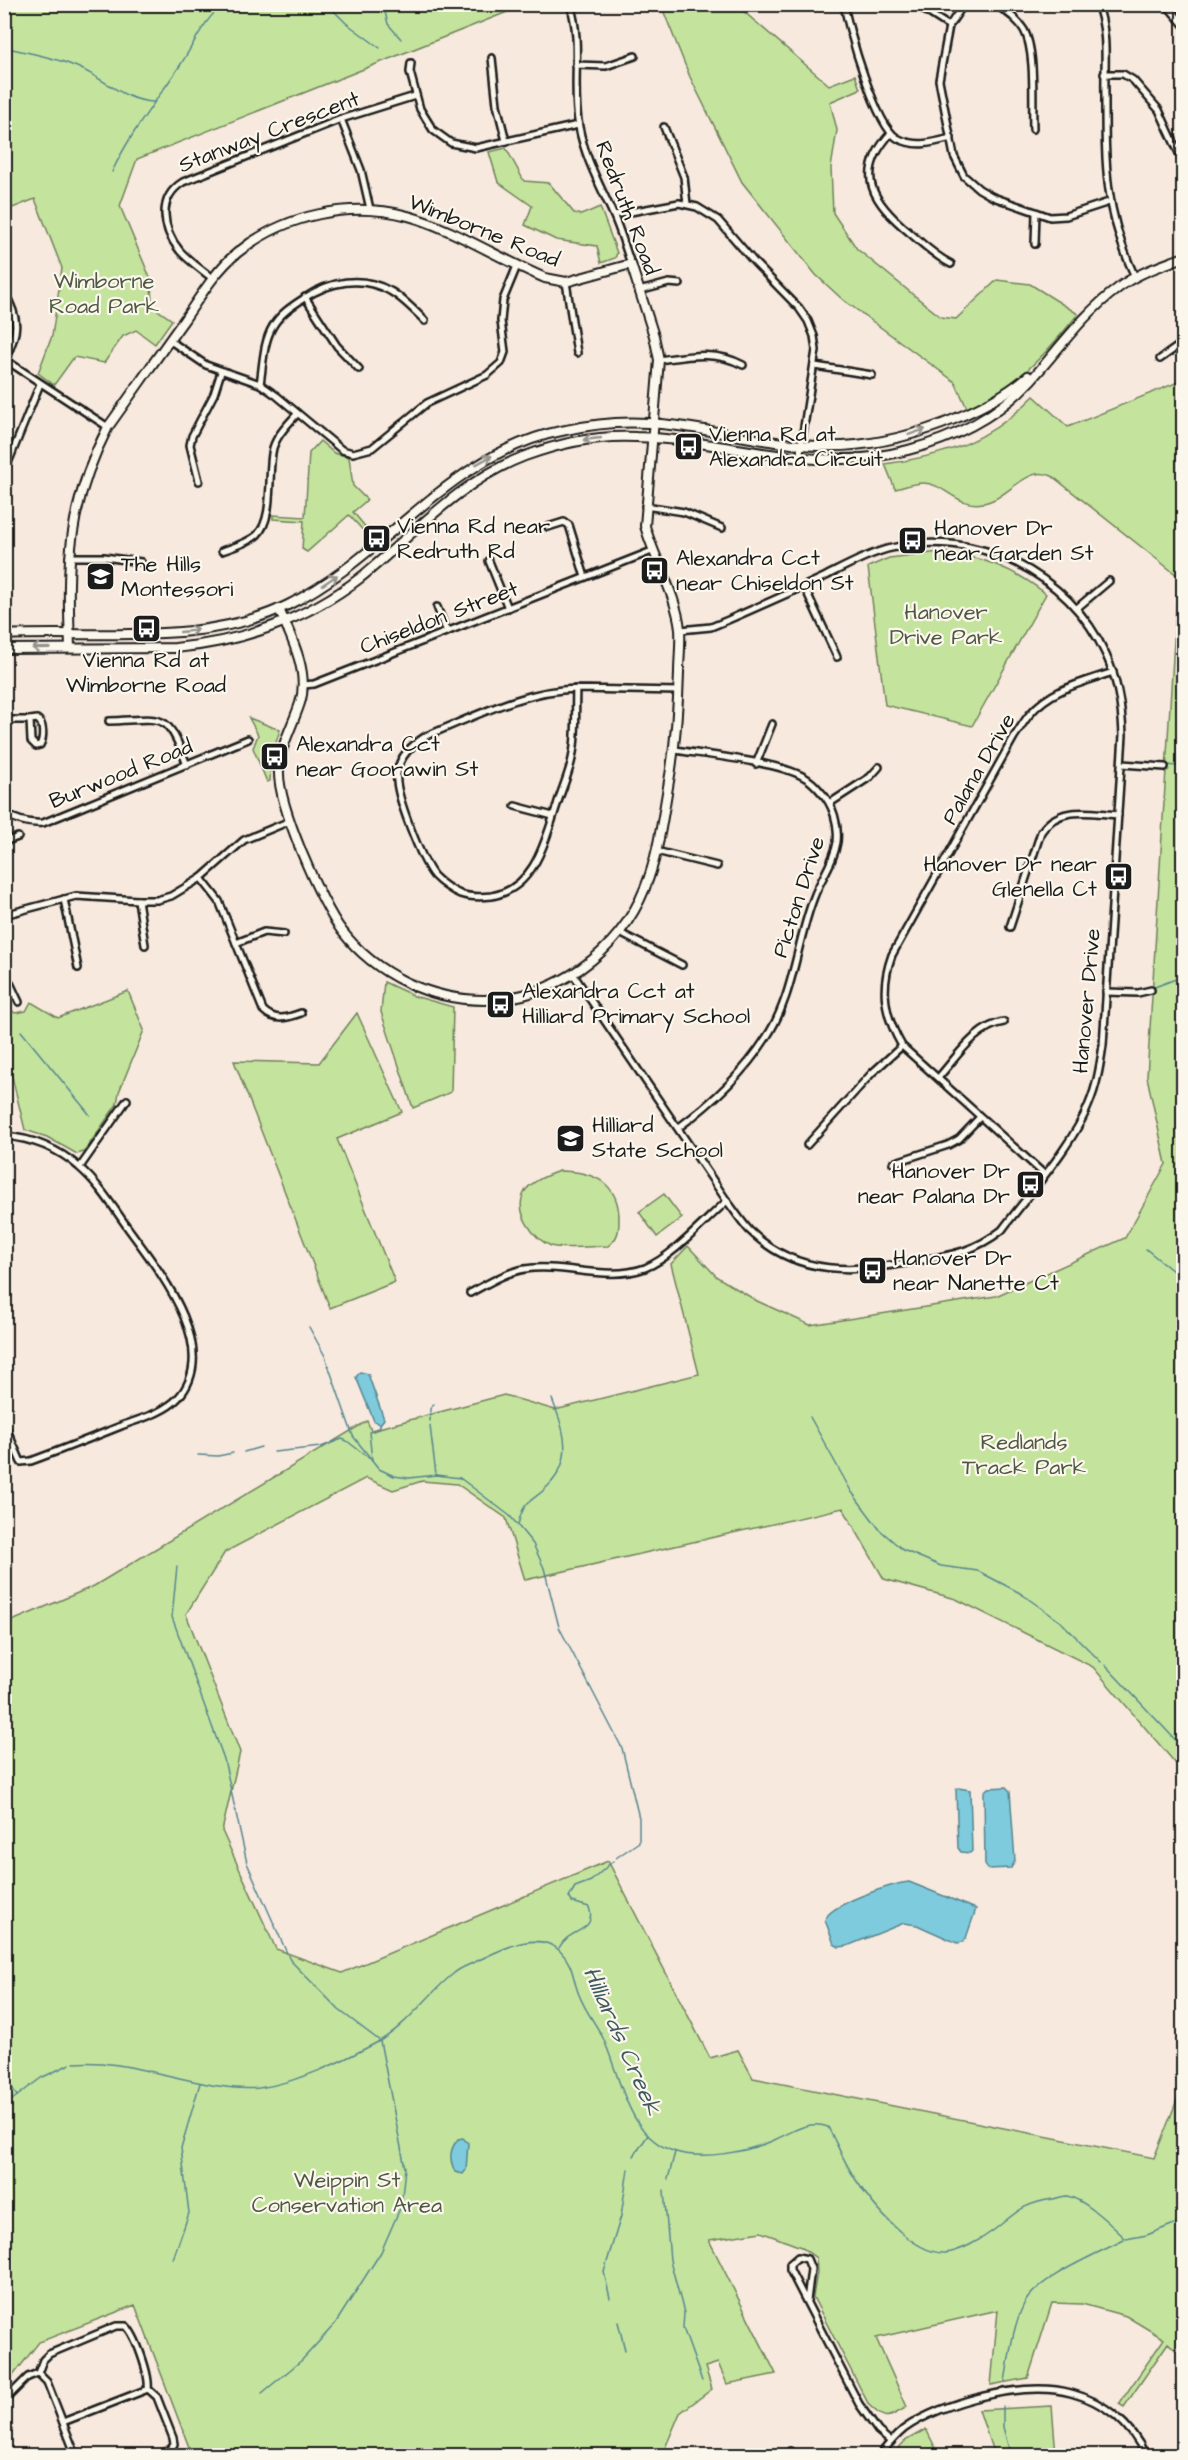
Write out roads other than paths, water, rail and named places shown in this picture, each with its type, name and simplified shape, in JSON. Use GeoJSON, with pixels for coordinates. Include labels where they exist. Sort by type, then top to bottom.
{"type":"FeatureCollection","features":[{"type":"Feature","properties":{"kind":"main road","name":"Wimborne Road"},"geometry":{"type":"LineString","coordinates":[[70,648],[70,540],[77,502],[94,453],[108,428],[169,340],[213,279],[237,253],[270,231],[287,223],[333,211],[370,209],[408,216],[429,224],[545,278],[566,282],[631,264]]}},
{"type":"Feature","properties":{"kind":"main road"},"geometry":{"type":"LineString","coordinates":[[4,649],[201,646],[285,622],[321,604],[345,588],[467,487],[507,464],[543,450],[584,440],[623,437],[651,438],[826,461],[887,456],[941,440],[968,428],[999,408],[1031,380],[1101,302],[1135,277],[1184,257]]}},
{"type":"Feature","properties":{"kind":"main road","name":"Redruth Road"},"geometry":{"type":"LineString","coordinates":[[303,685],[300,703],[279,760],[279,787],[290,821],[322,897],[343,932],[373,963],[421,989],[451,998],[491,1000],[547,988],[573,974],[598,956],[620,933],[637,907],[656,851],[675,750],[679,691],[680,630],[676,609],[652,551],[645,526],[658,360],[654,336],[631,264]]}},
{"type":"Feature","properties":{"kind":"main road"},"geometry":{"type":"LineString","coordinates":[[4,635],[179,632],[208,629],[279,609],[328,583],[375,547],[456,478],[497,453],[537,436],[609,423],[652,423],[801,445],[863,445],[917,433],[987,404],[1013,388],[1046,361]]}},
{"type":"Feature","properties":{"kind":"main road"},"geometry":{"type":"LineString","coordinates":[[279,609],[300,663],[303,685]]}},
{"type":"Feature","properties":{"kind":"street","name":"Redruth Road"},"geometry":{"type":"LineString","coordinates":[[570,4],[577,32],[575,85],[578,125],[589,164],[614,215],[631,264]]}},
{"type":"Feature","properties":{"kind":"street"},"geometry":{"type":"LineString","coordinates":[[844,4],[853,44],[879,112],[891,133],[911,143],[924,144],[951,138]]}},
{"type":"Feature","properties":{"kind":"street"},"geometry":{"type":"LineString","coordinates":[[920,4],[924,10],[949,26]]}},
{"type":"Feature","properties":{"kind":"street"},"geometry":{"type":"LineString","coordinates":[[964,4],[949,26],[939,80],[954,156],[964,176],[993,197],[1050,217],[1066,216],[1109,202]]}},
{"type":"Feature","properties":{"kind":"street"},"geometry":{"type":"LineString","coordinates":[[995,4],[1014,18],[1023,29],[1030,46],[1033,129]]}},
{"type":"Feature","properties":{"kind":"street"},"geometry":{"type":"LineString","coordinates":[[1106,4],[1098,6],[1103,28],[1105,161],[1109,202],[1135,277]]}},
{"type":"Feature","properties":{"kind":"street"},"geometry":{"type":"LineString","coordinates":[[1166,4],[1184,25]]}},
{"type":"Feature","properties":{"kind":"street"},"geometry":{"type":"LineString","coordinates":[[576,65],[606,66],[635,56]]}},
{"type":"Feature","properties":{"kind":"street"},"geometry":{"type":"LineString","coordinates":[[492,58],[497,105],[506,141]]}},
{"type":"Feature","properties":{"kind":"street"},"geometry":{"type":"LineString","coordinates":[[411,63],[410,72],[415,96],[427,123],[451,143],[476,148],[578,125]]}},
{"type":"Feature","properties":{"kind":"street"},"geometry":{"type":"LineString","coordinates":[[1104,74],[1123,74],[1133,80],[1159,110],[1184,164]]}},
{"type":"Feature","properties":{"kind":"street","name":"Stanway Crescent"},"geometry":{"type":"LineString","coordinates":[[213,279],[182,253],[171,237],[164,206],[171,192],[183,182],[342,119],[415,96]]}},
{"type":"Feature","properties":{"kind":"street"},"geometry":{"type":"LineString","coordinates":[[342,119],[361,170],[370,209]]}},
{"type":"Feature","properties":{"kind":"street"},"geometry":{"type":"LineString","coordinates":[[664,127],[684,177],[687,204]]}},
{"type":"Feature","properties":{"kind":"street"},"geometry":{"type":"LineString","coordinates":[[891,133],[877,148],[872,162],[870,175],[872,189],[887,214],[939,258],[951,264]]}},
{"type":"Feature","properties":{"kind":"street"},"geometry":{"type":"LineString","coordinates":[[614,215],[679,202],[698,207],[718,220],[755,263],[799,308],[814,336],[815,366],[800,459]]}},
{"type":"Feature","properties":{"kind":"street"},"geometry":{"type":"LineString","coordinates":[[1035,244],[1036,212]]}},
{"type":"Feature","properties":{"kind":"street"},"geometry":{"type":"LineString","coordinates":[[169,340],[206,365],[260,384],[342,450],[363,452],[372,448],[427,403],[493,371],[501,363],[505,352],[501,321],[503,300],[517,266]]}},
{"type":"Feature","properties":{"kind":"street"},"geometry":{"type":"LineString","coordinates":[[260,384],[272,328],[279,317],[305,297],[332,284],[345,281],[360,282],[389,290],[425,321]]}},
{"type":"Feature","properties":{"kind":"street"},"geometry":{"type":"LineString","coordinates":[[566,282],[578,353]]}},
{"type":"Feature","properties":{"kind":"street"},"geometry":{"type":"LineString","coordinates":[[639,291],[669,283],[680,284]]}},
{"type":"Feature","properties":{"kind":"street"},"geometry":{"type":"LineString","coordinates":[[4,292],[17,318],[11,348],[5,359],[108,428]]}},
{"type":"Feature","properties":{"kind":"street"},"geometry":{"type":"LineString","coordinates":[[305,297],[337,346],[359,369]]}},
{"type":"Feature","properties":{"kind":"street"},"geometry":{"type":"LineString","coordinates":[[1160,359],[1184,342]]}},
{"type":"Feature","properties":{"kind":"street"},"geometry":{"type":"LineString","coordinates":[[658,360],[716,355],[732,358],[743,365]]}},
{"type":"Feature","properties":{"kind":"street"},"geometry":{"type":"LineString","coordinates":[[815,366],[872,375]]}},
{"type":"Feature","properties":{"kind":"street"},"geometry":{"type":"LineString","coordinates":[[199,482],[190,445],[192,436],[214,394],[221,372]]}},
{"type":"Feature","properties":{"kind":"street"},"geometry":{"type":"LineString","coordinates":[[4,473],[40,384]]}},
{"type":"Feature","properties":{"kind":"street"},"geometry":{"type":"LineString","coordinates":[[222,551],[251,539],[262,529],[266,517],[274,447],[280,434],[297,414]]}},
{"type":"Feature","properties":{"kind":"street"},"geometry":{"type":"LineString","coordinates":[[4,446],[12,450]]}},
{"type":"Feature","properties":{"kind":"street"},"geometry":{"type":"LineString","coordinates":[[645,506],[684,512],[722,528]]}},
{"type":"Feature","properties":{"kind":"street"},"geometry":{"type":"LineString","coordinates":[[548,527],[564,522],[569,525],[585,577]]}},
{"type":"Feature","properties":{"kind":"street","name":"Hanover Drive"},"geometry":{"type":"LineString","coordinates":[[573,974],[727,1201],[749,1229],[785,1256],[821,1268],[856,1269],[907,1263],[975,1248],[1002,1230],[1079,1125],[1098,1078],[1122,765],[1122,714],[1113,672],[1097,638],[1077,608],[1036,574],[1003,556],[972,546],[945,543],[918,544],[886,550],[720,624],[694,630],[680,630]]}},
{"type":"Feature","properties":{"kind":"street","name":"Chiseldon Street"},"geometry":{"type":"LineString","coordinates":[[303,685],[314,684],[652,551]]}},
{"type":"Feature","properties":{"kind":"street"},"geometry":{"type":"LineString","coordinates":[[69,557],[104,557],[141,562]]}},
{"type":"Feature","properties":{"kind":"street"},"geometry":{"type":"LineString","coordinates":[[489,561],[508,608]]}},
{"type":"Feature","properties":{"kind":"street"},"geometry":{"type":"LineString","coordinates":[[1077,608],[1109,581]]}},
{"type":"Feature","properties":{"kind":"street"},"geometry":{"type":"LineString","coordinates":[[804,586],[837,657]]}},
{"type":"Feature","properties":{"kind":"street"},"geometry":{"type":"LineString","coordinates":[[437,607],[447,632]]}},
{"type":"Feature","properties":{"kind":"street","name":"Palana Drive"},"geometry":{"type":"LineString","coordinates":[[1044,1174],[902,1046],[888,1018],[884,993],[886,972],[892,955],[1014,737],[1030,714],[1050,696],[1113,672]]}},
{"type":"Feature","properties":{"kind":"street"},"geometry":{"type":"LineString","coordinates":[[576,689],[573,754],[539,858],[526,878],[515,887],[500,894],[485,897],[461,894],[442,884],[426,863],[396,785],[397,773],[408,750],[426,736],[520,699],[564,689],[576,689],[679,691]]}},
{"type":"Feature","properties":{"kind":"street"},"geometry":{"type":"LineString","coordinates":[[4,720],[39,719],[42,740],[38,746],[32,743],[30,720]]}},
{"type":"Feature","properties":{"kind":"street"},"geometry":{"type":"LineString","coordinates":[[109,721],[154,719],[165,722],[175,734],[187,765]]}},
{"type":"Feature","properties":{"kind":"street"},"geometry":{"type":"LineString","coordinates":[[756,764],[772,724]]}},
{"type":"Feature","properties":{"kind":"street","name":"Burwood Road"},"geometry":{"type":"LineString","coordinates":[[7,814],[31,824],[43,823],[248,739]]}},
{"type":"Feature","properties":{"kind":"street"},"geometry":{"type":"LineString","coordinates":[[675,750],[788,770],[803,776],[830,803],[870,777],[879,767]]}},
{"type":"Feature","properties":{"kind":"street"},"geometry":{"type":"LineString","coordinates":[[1122,765],[1165,767]]}},
{"type":"Feature","properties":{"kind":"street","name":"Picton Drive"},"geometry":{"type":"LineString","coordinates":[[678,1128],[722,1092],[765,1040],[777,1020],[814,896],[837,843],[837,830],[830,803]]}},
{"type":"Feature","properties":{"kind":"street"},"geometry":{"type":"LineString","coordinates":[[515,806],[553,816]]}},
{"type":"Feature","properties":{"kind":"street"},"geometry":{"type":"LineString","coordinates":[[1010,927],[1041,832],[1047,823],[1064,813],[1118,815]]}},
{"type":"Feature","properties":{"kind":"street"},"geometry":{"type":"LineString","coordinates":[[4,825],[7,814]]}},
{"type":"Feature","properties":{"kind":"street"},"geometry":{"type":"LineString","coordinates":[[4,915],[64,899],[89,896],[157,900],[171,896],[201,878],[244,840],[290,821]]}},
{"type":"Feature","properties":{"kind":"street"},"geometry":{"type":"LineString","coordinates":[[4,842],[18,837]]}},
{"type":"Feature","properties":{"kind":"street"},"geometry":{"type":"LineString","coordinates":[[656,851],[717,866]]}},
{"type":"Feature","properties":{"kind":"street"},"geometry":{"type":"LineString","coordinates":[[201,878],[219,902],[263,1010],[268,1015],[282,1018],[301,1013]]}},
{"type":"Feature","properties":{"kind":"street"},"geometry":{"type":"LineString","coordinates":[[64,899],[78,968]]}},
{"type":"Feature","properties":{"kind":"street"},"geometry":{"type":"LineString","coordinates":[[138,900],[145,945]]}},
{"type":"Feature","properties":{"kind":"street"},"geometry":{"type":"LineString","coordinates":[[236,943],[264,932],[284,934]]}},
{"type":"Feature","properties":{"kind":"street"},"geometry":{"type":"LineString","coordinates":[[620,933],[682,965]]}},
{"type":"Feature","properties":{"kind":"street"},"geometry":{"type":"LineString","coordinates":[[4,969],[19,1002]]}},
{"type":"Feature","properties":{"kind":"street"},"geometry":{"type":"LineString","coordinates":[[1106,992],[1127,993],[1151,990]]}},
{"type":"Feature","properties":{"kind":"street"},"geometry":{"type":"LineString","coordinates":[[938,1078],[982,1029],[992,1023],[1004,1022]]}},
{"type":"Feature","properties":{"kind":"street"},"geometry":{"type":"LineString","coordinates":[[807,1145],[872,1073],[902,1046]]}},
{"type":"Feature","properties":{"kind":"street"},"geometry":{"type":"LineString","coordinates":[[80,1167],[126,1100]]}},
{"type":"Feature","properties":{"kind":"street"},"geometry":{"type":"LineString","coordinates":[[893,1163],[948,1145],[959,1139],[980,1117]]}},
{"type":"Feature","properties":{"kind":"street"},"geometry":{"type":"LineString","coordinates":[[4,1136],[40,1143],[61,1154],[80,1167],[100,1189],[171,1291],[187,1325],[193,1347],[192,1374],[177,1400],[156,1413],[31,1461],[21,1462],[4,1423]]}},
{"type":"Feature","properties":{"kind":"street"},"geometry":{"type":"LineString","coordinates":[[470,1293],[505,1275],[523,1269],[617,1272],[644,1268],[664,1257],[727,1201]]}},
{"type":"Feature","properties":{"kind":"street"},"geometry":{"type":"LineString","coordinates":[[807,2301],[811,2265],[807,2259],[798,2257],[790,2264],[790,2270],[859,2404],[878,2431],[890,2441]]}},
{"type":"Feature","properties":{"kind":"street"},"geometry":{"type":"LineString","coordinates":[[4,2402],[28,2377],[38,2373],[43,2360],[49,2354],[120,2325],[129,2329],[132,2335],[149,2378],[148,2389]]}},
{"type":"Feature","properties":{"kind":"street"},"geometry":{"type":"LineString","coordinates":[[38,2373],[47,2382],[76,2456]]}},
{"type":"Feature","properties":{"kind":"street"},"geometry":{"type":"LineString","coordinates":[[63,2422],[148,2389]]}},
{"type":"Feature","properties":{"kind":"street"},"geometry":{"type":"LineString","coordinates":[[148,2389],[157,2397],[173,2438],[171,2449]]}},
{"type":"Feature","properties":{"kind":"street"},"geometry":{"type":"LineString","coordinates":[[879,2456],[890,2441],[905,2428],[928,2415],[960,2403],[1002,2393],[1048,2390],[1069,2392],[1088,2398],[1114,2414],[1132,2432],[1146,2456]]}},
{"type":"Feature","properties":{"kind":"street"},"geometry":{"type":"LineString","coordinates":[[158,2456],[171,2449]]}},
{"type":"Feature","properties":{"kind":"street"},"geometry":{"type":"LineString","coordinates":[[171,2449],[179,2456]]}},
{"type":"Feature","properties":{"kind":"water"},"geometry":{"type":"Polygon","coordinates":[[[360,1372],[368,1374],[384,1419],[380,1424],[374,1421],[356,1377],[360,1372]]]}},
{"type":"Feature","properties":{"kind":"water"},"geometry":{"type":"Polygon","coordinates":[[[1006,1787],[1010,1791],[1015,1861],[1011,1868],[988,1869],[985,1865],[984,1792],[988,1788],[1006,1787]]]}},
{"type":"Feature","properties":{"kind":"water"},"geometry":{"type":"Polygon","coordinates":[[[958,1788],[970,1790],[972,1851],[970,1853],[961,1852],[958,1848],[956,1790],[958,1788]]]}},
{"type":"Feature","properties":{"kind":"water"},"geometry":{"type":"Polygon","coordinates":[[[909,1882],[976,1909],[963,1942],[957,1943],[917,1925],[904,1923],[847,1946],[839,1947],[834,1944],[825,1920],[829,1914],[862,1896],[909,1882]]]}},
{"type":"Feature","properties":{"kind":"water"},"geometry":{"type":"Polygon","coordinates":[[[463,2138],[468,2143],[466,2170],[463,2174],[455,2172],[451,2155],[455,2143],[458,2139],[463,2138]]]}},
{"type":"Feature","properties":{"kind":"waterway"},"geometry":{"type":"LineString","coordinates":[[112,172],[135,130],[181,64],[205,24],[224,4]]}},
{"type":"Feature","properties":{"kind":"waterway"},"geometry":{"type":"LineString","coordinates":[[327,4],[346,23],[380,48]]}},
{"type":"Feature","properties":{"kind":"waterway"},"geometry":{"type":"LineString","coordinates":[[383,4],[388,24],[401,39]]}},
{"type":"Feature","properties":{"kind":"waterway"},"geometry":{"type":"LineString","coordinates":[[4,47],[69,64],[133,98],[154,102]]}},
{"type":"Feature","properties":{"kind":"waterway"},"geometry":{"type":"LineString","coordinates":[[1168,765],[1184,767]]}},
{"type":"Feature","properties":{"kind":"waterway"},"geometry":{"type":"LineString","coordinates":[[1152,988],[1184,976]]}},
{"type":"Feature","properties":{"kind":"waterway"},"geometry":{"type":"LineString","coordinates":[[21,1031],[90,1115]]}},
{"type":"Feature","properties":{"kind":"waterway"},"geometry":{"type":"LineString","coordinates":[[1146,1249],[1184,1280]]}},
{"type":"Feature","properties":{"kind":"waterway"},"geometry":{"type":"LineString","coordinates":[[309,1327],[325,1356],[353,1436],[379,1469],[394,1476],[409,1478],[436,1475],[460,1478],[510,1516],[533,1544],[544,1568],[559,1627],[622,1748],[639,1818],[639,1842],[616,1858]]}},
{"type":"Feature","properties":{"kind":"waterway"},"geometry":{"type":"LineString","coordinates":[[518,1525],[526,1505],[548,1486],[562,1465],[565,1444],[552,1399]]}},
{"type":"Feature","properties":{"kind":"waterway"},"geometry":{"type":"LineString","coordinates":[[430,1421],[430,1409],[434,1404]]}},
{"type":"Feature","properties":{"kind":"waterway"},"geometry":{"type":"LineString","coordinates":[[810,1417],[851,1491],[880,1530],[903,1550],[941,1566],[978,1571],[1020,1593],[1061,1622],[1101,1662]]}},
{"type":"Feature","properties":{"kind":"waterway"},"geometry":{"type":"LineString","coordinates":[[372,1460],[369,1432],[380,1429],[380,1424]]}},
{"type":"Feature","properties":{"kind":"waterway"},"geometry":{"type":"LineString","coordinates":[[430,1426],[436,1475]]}},
{"type":"Feature","properties":{"kind":"waterway"},"geometry":{"type":"LineString","coordinates":[[274,1452],[321,1447],[342,1439],[369,1458]]}},
{"type":"Feature","properties":{"kind":"waterway"},"geometry":{"type":"LineString","coordinates":[[244,1452],[261,1447]]}},
{"type":"Feature","properties":{"kind":"waterway"},"geometry":{"type":"LineString","coordinates":[[198,1455],[218,1456],[233,1453]]}},
{"type":"Feature","properties":{"kind":"waterway"},"geometry":{"type":"LineString","coordinates":[[177,1566],[172,1617],[224,1759],[247,1863],[290,1960],[339,2010],[380,2041],[405,2168],[401,2206],[381,2252],[335,2324],[302,2360],[262,2393]]}},
{"type":"Feature","properties":{"kind":"waterway"},"geometry":{"type":"LineString","coordinates":[[1105,1665],[1184,1749]]}},
{"type":"Feature","properties":{"kind":"waterway"},"geometry":{"type":"LineString","coordinates":[[559,1948],[569,1937],[586,1926],[591,1915],[589,1907],[572,1902],[569,1897],[575,1887],[591,1881],[613,1861]]}},
{"type":"Feature","properties":{"kind":"waterway","name":"Hilliards Creek"},"geometry":{"type":"LineString","coordinates":[[74,2063],[123,2066],[203,2083],[248,2089],[290,2081],[334,2064],[387,2036],[407,2020],[443,1982],[461,1968],[507,1947],[540,1942],[560,1951],[568,1962],[577,1991],[603,2038],[636,2120],[646,2134],[660,2145],[676,2152],[699,2155],[725,2154],[762,2145],[806,2126],[828,2127],[852,2174],[882,2214],[919,2246],[945,2253],[964,2248],[977,2241],[1027,2206],[1065,2196],[1082,2202],[1126,2239],[1147,2235],[1184,2220]]}},
{"type":"Feature","properties":{"kind":"waterway","name":"Hilliards Creek"},"geometry":{"type":"LineString","coordinates":[[4,2106],[41,2078],[70,2064]]}},
{"type":"Feature","properties":{"kind":"waterway"},"geometry":{"type":"LineString","coordinates":[[4,2074],[17,2096]]}},
{"type":"Feature","properties":{"kind":"waterway"},"geometry":{"type":"LineString","coordinates":[[173,2259],[189,2213],[181,2148],[200,2083]]}},
{"type":"Feature","properties":{"kind":"waterway"},"geometry":{"type":"LineString","coordinates":[[634,2156],[648,2135]]}},
{"type":"Feature","properties":{"kind":"waterway"},"geometry":{"type":"LineString","coordinates":[[668,2179],[675,2152]]}},
{"type":"Feature","properties":{"kind":"waterway"},"geometry":{"type":"LineString","coordinates":[[610,2298],[604,2272],[621,2216],[628,2169]]}},
{"type":"Feature","properties":{"kind":"waterway"},"geometry":{"type":"LineString","coordinates":[[664,2191],[670,2260],[684,2313],[683,2328],[702,2381]]}},
{"type":"Feature","properties":{"kind":"waterway","name":"Hilliards Creek"},"geometry":{"type":"LineString","coordinates":[[1005,2381],[1017,2322],[1031,2294],[1054,2276],[1124,2240]]}},
{"type":"Feature","properties":{"kind":"waterway"},"geometry":{"type":"LineString","coordinates":[[618,2322],[625,2350]]}},
{"type":"Feature","properties":{"kind":"waterway","name":"Hilliards Creek"},"geometry":{"type":"LineString","coordinates":[[1003,2407],[1003,2427],[1011,2456]]}},
{"type":"Feature","properties":{"kind":"place","name":"Vienna Rd at Alexandra Circuit"},"geometry":{"type":"Point","coordinates":[688,447]}},
{"type":"Feature","properties":{"kind":"place","name":"Vienna Rd near Redruth Rd"},"geometry":{"type":"Point","coordinates":[376,539]}},
{"type":"Feature","properties":{"kind":"place","name":"Hanover Dr near Garden St"},"geometry":{"type":"Point","coordinates":[913,541]}},
{"type":"Feature","properties":{"kind":"place","name":"Alexandra Cct near Chiseldon St"},"geometry":{"type":"Point","coordinates":[655,571]}},
{"type":"Feature","properties":{"kind":"place","name":"The Hills Montessori"},"geometry":{"type":"Point","coordinates":[100,577]}},
{"type":"Feature","properties":{"kind":"place","name":"Vienna Rd at Wimborne Road"},"geometry":{"type":"Point","coordinates":[146,628]}},
{"type":"Feature","properties":{"kind":"place","name":"Alexandra Cct near Goorawin St"},"geometry":{"type":"Point","coordinates":[275,757]}},
{"type":"Feature","properties":{"kind":"place","name":"Hanover Dr near Glenella Ct"},"geometry":{"type":"Point","coordinates":[1118,877]}},
{"type":"Feature","properties":{"kind":"place","name":"Alexandra Cct at Hilliard Primary School"},"geometry":{"type":"Point","coordinates":[501,1004]}},
{"type":"Feature","properties":{"kind":"place","name":"Hilliard State School"},"geometry":{"type":"Point","coordinates":[571,1138]}},
{"type":"Feature","properties":{"kind":"place","name":"Hanover Dr near Palana Dr"},"geometry":{"type":"Point","coordinates":[1031,1184]}},
{"type":"Feature","properties":{"kind":"place","name":"Hanover Dr near Nanette Ct"},"geometry":{"type":"Point","coordinates":[872,1271]}},
{"type":"Feature","properties":{"kind":"park label","name":"Wimborne Road Park"},"geometry":{"type":"Point","coordinates":[104,294]}},
{"type":"Feature","properties":{"kind":"park label","name":"Hanover Drive Park"},"geometry":{"type":"Point","coordinates":[946,624]}},
{"type":"Feature","properties":{"kind":"park label","name":"Redlands Track Park"},"geometry":{"type":"Point","coordinates":[1024,1454]}},
{"type":"Feature","properties":{"kind":"park label","name":"Weippin St Conservation Area"},"geometry":{"type":"Point","coordinates":[347,2192]}}]}
